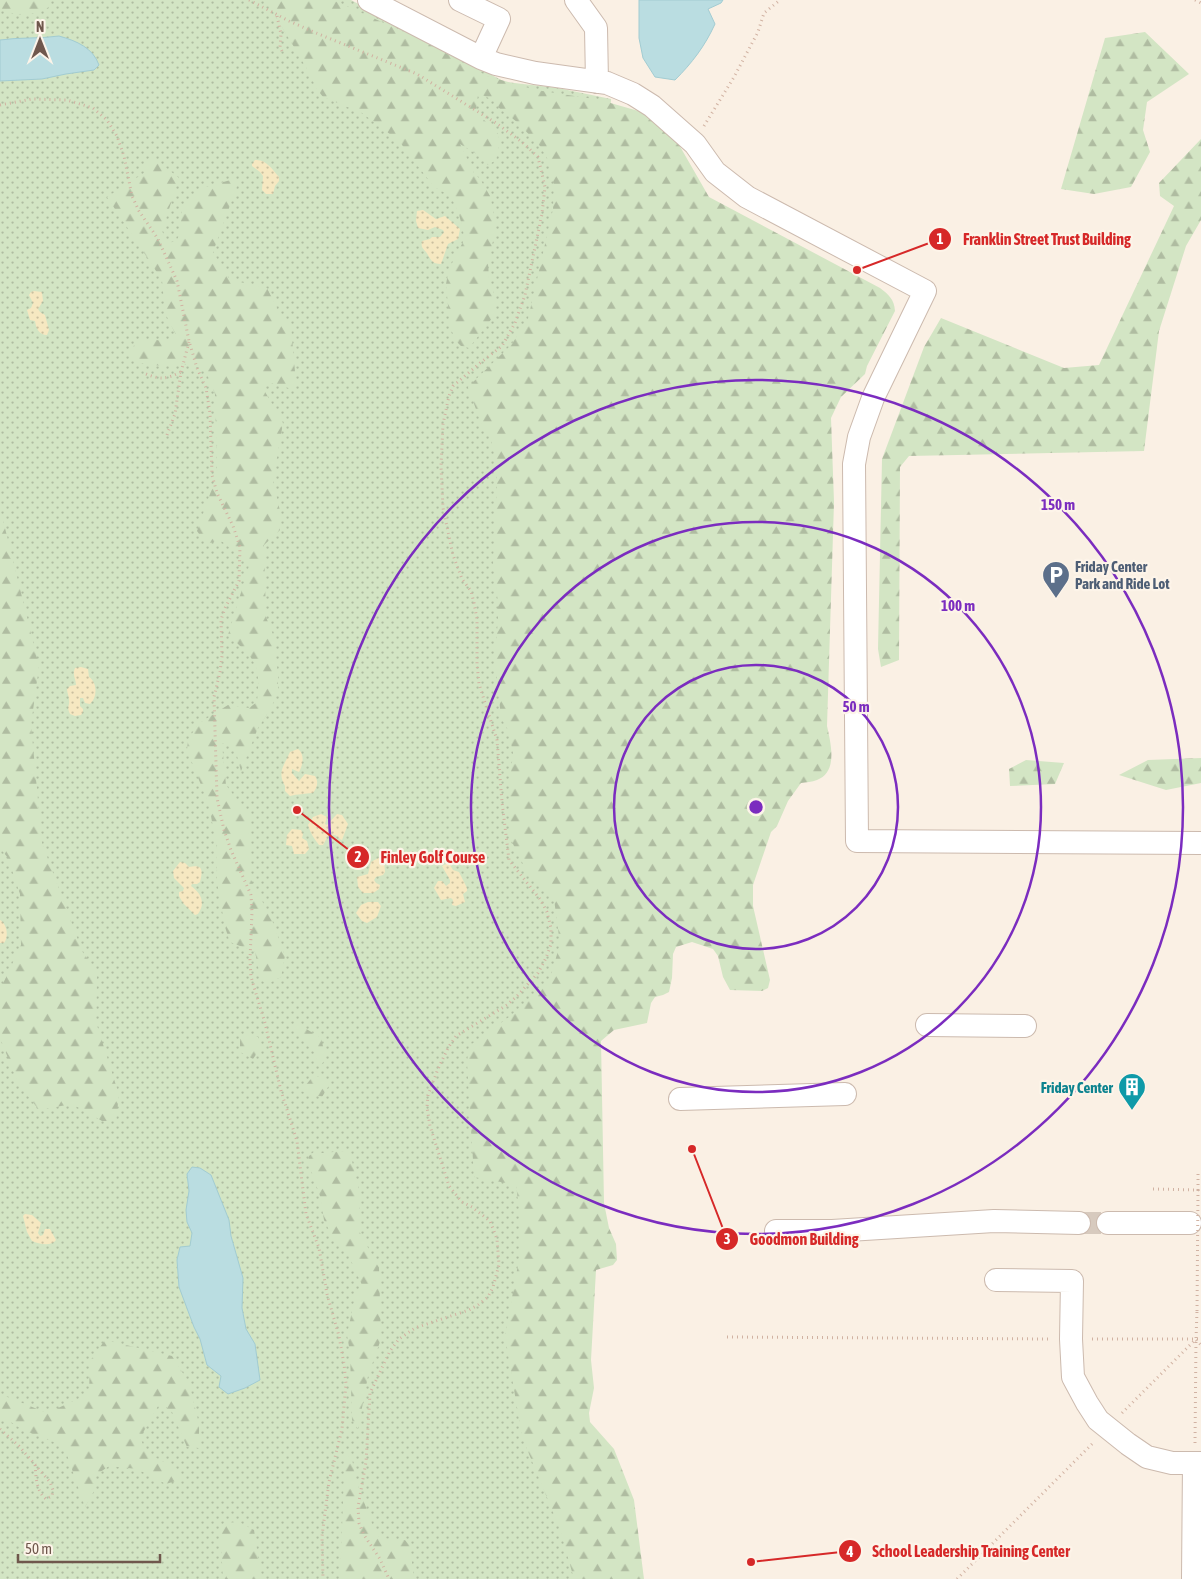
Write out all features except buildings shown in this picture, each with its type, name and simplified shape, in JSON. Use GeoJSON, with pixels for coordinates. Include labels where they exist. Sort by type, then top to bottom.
{"type":"FeatureCollection","features":[{"type":"Feature","properties":{"kind":"lane"},"geometry":{"type":"LineString","coordinates":[[369,0],[481,58],[535,73],[607,84],[633,94],[652,106],[695,144],[715,172],[748,197],[925,292],[873,398],[859,437],[854,464],[857,841],[1201,843]]}},
{"type":"Feature","properties":{"kind":"lane"},"geometry":{"type":"LineString","coordinates":[[460,0],[499,19],[481,58]]}},
{"type":"Feature","properties":{"kind":"lane"},"geometry":{"type":"LineString","coordinates":[[576,0],[596,28],[597,82]]}},
{"type":"Feature","properties":{"kind":"lane"},"geometry":{"type":"LineString","coordinates":[[927,1025],[1025,1026]]}},
{"type":"Feature","properties":{"kind":"lane"},"geometry":{"type":"LineString","coordinates":[[680,1099],[845,1094]]}},
{"type":"Feature","properties":{"kind":"lane"},"geometry":{"type":"LineString","coordinates":[[776,1231],[832,1231],[994,1222],[1079,1223]]}},
{"type":"Feature","properties":{"kind":"lane"},"geometry":{"type":"LineString","coordinates":[[1108,1223],[1190,1223]]}},
{"type":"Feature","properties":{"kind":"lane"},"geometry":{"type":"LineString","coordinates":[[996,1280],[1072,1280],[1071,1339],[1073,1377],[1086,1403],[1098,1420],[1147,1457],[1172,1463],[1198,1463],[1193,1579]]}},
{"type":"Feature","properties":{"kind":"path"},"geometry":{"type":"LineString","coordinates":[[248,0],[336,42],[417,74],[496,123],[522,142],[538,157],[545,187],[542,214],[530,270],[514,323],[502,346],[453,386],[443,424],[440,466],[443,508],[453,555],[462,579],[471,591],[477,619],[476,664],[479,684],[497,740],[509,860],[540,899],[547,912],[551,928],[551,944],[538,973],[517,996],[507,1005],[456,1036],[438,1069],[428,1095],[427,1107],[430,1126],[448,1186],[462,1202],[490,1221],[497,1239],[499,1265],[488,1297],[478,1305],[415,1328],[399,1339],[390,1351],[370,1393],[366,1462],[358,1508],[359,1523],[364,1535],[380,1559],[389,1579]]}},
{"type":"Feature","properties":{"kind":"path"},"geometry":{"type":"LineString","coordinates":[[695,144],[702,129],[734,78],[758,32],[764,13],[780,0]]}},
{"type":"Feature","properties":{"kind":"path"},"geometry":{"type":"LineString","coordinates":[[1195,0],[1201,3]]}},
{"type":"Feature","properties":{"kind":"path"},"geometry":{"type":"LineString","coordinates":[[277,15],[280,46],[283,53]]}},
{"type":"Feature","properties":{"kind":"path"},"geometry":{"type":"LineString","coordinates":[[0,105],[32,99],[67,100],[92,108],[107,120],[117,136],[124,156],[132,196],[139,211],[158,239],[177,281],[189,341],[197,368],[206,388],[210,413],[212,475],[217,493],[233,526],[240,546],[240,581],[225,608],[222,620],[222,656],[214,697],[217,798],[224,830],[231,850],[251,895],[251,977],[265,1023],[281,1091],[297,1141],[306,1214],[318,1248],[327,1294],[339,1336],[346,1384],[342,1429],[329,1482],[322,1536],[324,1579]]}},
{"type":"Feature","properties":{"kind":"path"},"geometry":{"type":"LineString","coordinates":[[167,435],[175,414],[181,372],[189,341]]}},
{"type":"Feature","properties":{"kind":"path"},"geometry":{"type":"LineString","coordinates":[[146,374],[158,379],[181,372]]}},
{"type":"Feature","properties":{"kind":"path"},"geometry":{"type":"LineString","coordinates":[[1198,1171],[1198,1311],[1196,1339],[1198,1463]]}},
{"type":"Feature","properties":{"kind":"path"},"geometry":{"type":"LineString","coordinates":[[1153,1189],[1198,1190]]}},
{"type":"Feature","properties":{"kind":"path"},"geometry":{"type":"LineString","coordinates":[[727,1337],[1201,1339]]}},
{"type":"Feature","properties":{"kind":"path"},"geometry":{"type":"LineString","coordinates":[[1196,1339],[1201,1345]]}},
{"type":"Feature","properties":{"kind":"path"},"geometry":{"type":"LineString","coordinates":[[957,1579],[1196,1339]]}},
{"type":"Feature","properties":{"kind":"path"},"geometry":{"type":"LineString","coordinates":[[0,1430],[19,1446],[35,1464],[50,1482],[53,1490],[52,1496],[46,1499],[40,1494],[35,1464]]}},
{"type":"Feature","properties":{"kind":"green space"},"geometry":{"type":"Polygon","coordinates":[[[0,0],[351,0],[505,82],[558,88],[611,99],[553,1364],[610,1579],[0,1579],[0,0]]]}},
{"type":"Feature","properties":{"kind":"green space"},"geometry":{"type":"Polygon","coordinates":[[[0,0],[47,0],[49,7],[38,13],[16,15],[0,8],[0,0]]]}},
{"type":"Feature","properties":{"kind":"green space"},"geometry":{"type":"Polygon","coordinates":[[[266,0],[333,0],[424,41],[487,76],[536,90],[600,100],[642,112],[655,121],[678,143],[709,197],[880,288],[894,303],[895,311],[867,366],[865,374],[841,397],[831,418],[834,502],[827,726],[831,757],[828,771],[824,776],[815,781],[801,783],[788,801],[777,826],[771,832],[753,885],[753,906],[770,980],[768,988],[762,991],[730,990],[723,977],[718,956],[713,949],[692,942],[676,947],[673,954],[672,978],[669,992],[655,997],[651,1003],[647,1023],[614,1030],[601,1041],[604,1203],[609,1228],[616,1244],[617,1260],[613,1265],[596,1270],[591,1360],[594,1388],[589,1413],[590,1422],[614,1449],[634,1500],[644,1579],[574,1579],[560,1529],[522,1437],[505,1336],[521,1248],[521,1224],[516,1185],[474,1177],[467,1062],[469,1046],[509,1017],[549,982],[560,944],[554,899],[527,872],[511,840],[509,791],[513,753],[508,730],[501,718],[495,658],[498,619],[498,602],[493,565],[497,487],[496,463],[491,439],[482,426],[468,387],[511,345],[528,319],[553,209],[554,185],[547,158],[540,146],[517,122],[499,108],[495,101],[478,93],[476,113],[494,129],[499,137],[496,160],[488,165],[483,158],[460,144],[474,173],[490,196],[495,232],[488,263],[489,278],[496,300],[496,310],[493,317],[469,348],[461,346],[456,341],[450,327],[446,284],[449,269],[463,242],[464,235],[459,214],[453,201],[449,195],[434,187],[399,141],[362,113],[323,97],[266,0]]]}},
{"type":"Feature","properties":{"kind":"green space"},"geometry":{"type":"Polygon","coordinates":[[[1145,32],[1189,74],[1147,102],[1143,130],[1150,152],[1131,187],[1094,194],[1061,189],[1105,38],[1145,32]]]}},
{"type":"Feature","properties":{"kind":"green space"},"geometry":{"type":"Polygon","coordinates":[[[1201,139],[1201,220],[1186,246],[1159,331],[1144,451],[909,456],[900,467],[899,660],[881,667],[878,649],[882,459],[924,347],[941,318],[1064,368],[1099,365],[1174,206],[1160,196],[1159,183],[1201,139]]]}},
{"type":"Feature","properties":{"kind":"green space"},"geometry":{"type":"Polygon","coordinates":[[[148,158],[155,159],[179,178],[162,231],[168,243],[176,241],[180,234],[182,208],[199,189],[234,179],[237,186],[213,252],[230,280],[267,288],[278,310],[291,327],[296,383],[292,389],[267,382],[264,390],[283,423],[273,481],[280,511],[280,530],[264,545],[266,617],[274,637],[278,692],[271,708],[258,728],[241,771],[235,748],[228,741],[222,744],[226,785],[249,816],[249,876],[272,920],[285,956],[281,977],[267,984],[261,980],[255,952],[230,942],[225,927],[217,882],[216,844],[209,805],[187,750],[188,740],[198,724],[228,705],[249,708],[257,702],[258,679],[255,664],[251,657],[228,635],[250,563],[220,540],[206,544],[197,531],[217,474],[215,394],[205,369],[179,363],[162,366],[139,363],[132,359],[129,352],[139,339],[172,341],[176,335],[165,313],[162,280],[107,197],[144,173],[148,158]]]}},
{"type":"Feature","properties":{"kind":"green space"},"geometry":{"type":"Polygon","coordinates":[[[2,516],[39,666],[31,725],[42,843],[82,951],[97,974],[96,1022],[119,1095],[116,1121],[102,1121],[72,1104],[39,1110],[18,1083],[0,1038],[0,990],[21,945],[20,894],[8,858],[0,848],[0,519],[2,516]]]}},
{"type":"Feature","properties":{"kind":"green space"},"geometry":{"type":"Polygon","coordinates":[[[1201,758],[1201,783],[1166,790],[1119,775],[1148,760],[1201,758]]]}},
{"type":"Feature","properties":{"kind":"green space"},"geometry":{"type":"Polygon","coordinates":[[[1026,760],[1064,763],[1055,784],[1010,786],[1009,769],[1026,760]]]}},
{"type":"Feature","properties":{"kind":"green space"},"geometry":{"type":"Polygon","coordinates":[[[295,1022],[321,1038],[326,1059],[319,1067],[314,1052],[291,1028],[295,1022]]]}},
{"type":"Feature","properties":{"kind":"green space"},"geometry":{"type":"Polygon","coordinates":[[[240,1034],[258,1037],[261,1047],[253,1059],[240,1052],[240,1034]]]}},
{"type":"Feature","properties":{"kind":"green space"},"geometry":{"type":"Polygon","coordinates":[[[314,1075],[331,1082],[322,1097],[301,1091],[314,1075]]]}},
{"type":"Feature","properties":{"kind":"green space"},"geometry":{"type":"Polygon","coordinates":[[[315,1151],[322,1153],[345,1151],[351,1157],[360,1194],[359,1231],[379,1268],[381,1339],[368,1376],[358,1429],[352,1420],[350,1352],[347,1335],[355,1297],[362,1285],[347,1252],[335,1242],[324,1220],[320,1196],[308,1162],[309,1156],[315,1151]]]}},
{"type":"Feature","properties":{"kind":"green space"},"geometry":{"type":"Polygon","coordinates":[[[105,1340],[172,1356],[189,1383],[199,1424],[199,1448],[187,1447],[172,1412],[165,1406],[158,1406],[140,1438],[147,1453],[177,1469],[182,1479],[166,1484],[137,1469],[109,1466],[96,1475],[94,1491],[85,1507],[64,1446],[23,1430],[0,1415],[0,1394],[47,1413],[89,1394],[90,1361],[105,1340]]]}},
{"type":"Feature","properties":{"kind":"green space"},"geometry":{"type":"Polygon","coordinates":[[[345,1453],[352,1459],[356,1480],[375,1532],[380,1538],[405,1540],[410,1546],[414,1579],[340,1579],[345,1453]]]}},
{"type":"Feature","properties":{"kind":"green space"},"geometry":{"type":"Polygon","coordinates":[[[239,1522],[254,1530],[263,1579],[223,1579],[220,1529],[224,1523],[239,1522]]]}},
{"type":"Feature","properties":{"kind":"sand"},"geometry":{"type":"Polygon","coordinates":[[[255,160],[266,163],[279,177],[273,194],[266,194],[262,190],[263,176],[252,166],[255,160]]]}},
{"type":"Feature","properties":{"kind":"sand"},"geometry":{"type":"Polygon","coordinates":[[[423,210],[436,219],[445,216],[460,229],[458,239],[448,244],[441,264],[432,261],[422,247],[422,241],[432,237],[440,237],[444,232],[435,227],[428,230],[418,228],[416,221],[417,211],[423,210]]]}},
{"type":"Feature","properties":{"kind":"sand"},"geometry":{"type":"Polygon","coordinates":[[[34,291],[42,292],[43,301],[38,309],[45,315],[49,330],[47,335],[38,331],[35,321],[30,320],[27,310],[31,308],[33,303],[29,295],[34,291]]]}},
{"type":"Feature","properties":{"kind":"sand"},"geometry":{"type":"Polygon","coordinates":[[[81,667],[88,669],[89,677],[94,682],[96,690],[93,701],[90,704],[85,703],[83,698],[80,698],[80,706],[83,712],[81,715],[75,716],[70,714],[69,711],[67,689],[70,686],[76,685],[74,670],[81,667]]]}},
{"type":"Feature","properties":{"kind":"sand"},"geometry":{"type":"Polygon","coordinates":[[[298,749],[302,754],[302,766],[299,772],[292,769],[292,773],[299,781],[305,774],[315,776],[317,785],[313,793],[290,796],[285,791],[281,773],[290,752],[298,749]]]}},
{"type":"Feature","properties":{"kind":"sand"},"geometry":{"type":"Polygon","coordinates":[[[321,814],[327,817],[325,824],[327,825],[337,814],[342,815],[348,824],[342,840],[335,835],[331,835],[328,836],[323,845],[319,845],[308,825],[313,817],[321,814]]]}},
{"type":"Feature","properties":{"kind":"sand"},"geometry":{"type":"Polygon","coordinates":[[[292,829],[301,830],[302,838],[307,841],[309,849],[305,854],[294,854],[292,846],[286,845],[287,835],[292,829]]]}},
{"type":"Feature","properties":{"kind":"sand"},"geometry":{"type":"Polygon","coordinates":[[[380,857],[384,860],[385,872],[374,880],[380,885],[379,889],[373,893],[363,893],[358,887],[357,877],[368,874],[371,862],[380,857]]]}},
{"type":"Feature","properties":{"kind":"sand"},"geometry":{"type":"Polygon","coordinates":[[[180,862],[185,863],[189,867],[197,866],[201,869],[200,882],[191,886],[200,895],[202,902],[198,914],[195,915],[179,896],[179,892],[183,891],[184,888],[174,878],[173,871],[180,862]]]}},
{"type":"Feature","properties":{"kind":"sand"},"geometry":{"type":"Polygon","coordinates":[[[446,864],[459,872],[467,888],[467,891],[463,894],[465,902],[456,906],[452,905],[453,900],[451,898],[441,900],[434,888],[438,881],[442,881],[446,886],[450,883],[442,866],[446,864]]]}},
{"type":"Feature","properties":{"kind":"sand"},"geometry":{"type":"Polygon","coordinates":[[[368,902],[378,902],[381,906],[377,917],[367,923],[362,921],[356,913],[361,905],[368,902]]]}},
{"type":"Feature","properties":{"kind":"sand"},"geometry":{"type":"Polygon","coordinates":[[[0,920],[6,930],[4,943],[0,943],[0,920]]]}},
{"type":"Feature","properties":{"kind":"sand"},"geometry":{"type":"Polygon","coordinates":[[[25,1214],[32,1215],[41,1223],[38,1233],[40,1236],[43,1235],[45,1229],[50,1229],[56,1240],[51,1244],[41,1244],[32,1241],[27,1232],[23,1216],[25,1214]]]}},
{"type":"Feature","properties":{"kind":"water"},"geometry":{"type":"Polygon","coordinates":[[[639,0],[723,0],[721,3],[708,9],[715,24],[698,54],[675,80],[655,77],[643,58],[639,38],[639,0]]]}},
{"type":"Feature","properties":{"kind":"water"},"geometry":{"type":"Polygon","coordinates":[[[59,36],[84,46],[93,54],[99,65],[94,70],[42,79],[0,81],[0,40],[59,36]]]}},
{"type":"Feature","properties":{"kind":"water"},"geometry":{"type":"Polygon","coordinates":[[[192,1167],[200,1168],[211,1175],[229,1220],[231,1236],[243,1278],[242,1308],[246,1329],[255,1344],[260,1380],[228,1394],[219,1387],[221,1376],[207,1365],[200,1339],[179,1287],[177,1260],[180,1247],[190,1246],[192,1233],[187,1222],[186,1210],[189,1191],[187,1174],[192,1167]]]}},
{"type":"Feature","properties":{"kind":"tunnel"},"geometry":{"type":"LineString","coordinates":[[1079,1223],[1108,1223]]}},
{"type":"Feature","properties":{"kind":"place","name":"Franklin Street Trust Building"},"geometry":{"type":"Point","coordinates":[857,270]}},
{"type":"Feature","properties":{"kind":"place","name":"Friday Center Park and Ride Lot"},"geometry":{"type":"Point","coordinates":[1056,599]}},
{"type":"Feature","properties":{"kind":"place","name":"Finley Golf Course"},"geometry":{"type":"Point","coordinates":[297,810]}},
{"type":"Feature","properties":{"kind":"place","name":"Friday Center"},"geometry":{"type":"Point","coordinates":[1132,1111]}},
{"type":"Feature","properties":{"kind":"place","name":"Goodmon Building"},"geometry":{"type":"Point","coordinates":[692,1149]}},
{"type":"Feature","properties":{"kind":"place","name":"School Leadership Training Center"},"geometry":{"type":"Point","coordinates":[751,1562]}}]}
